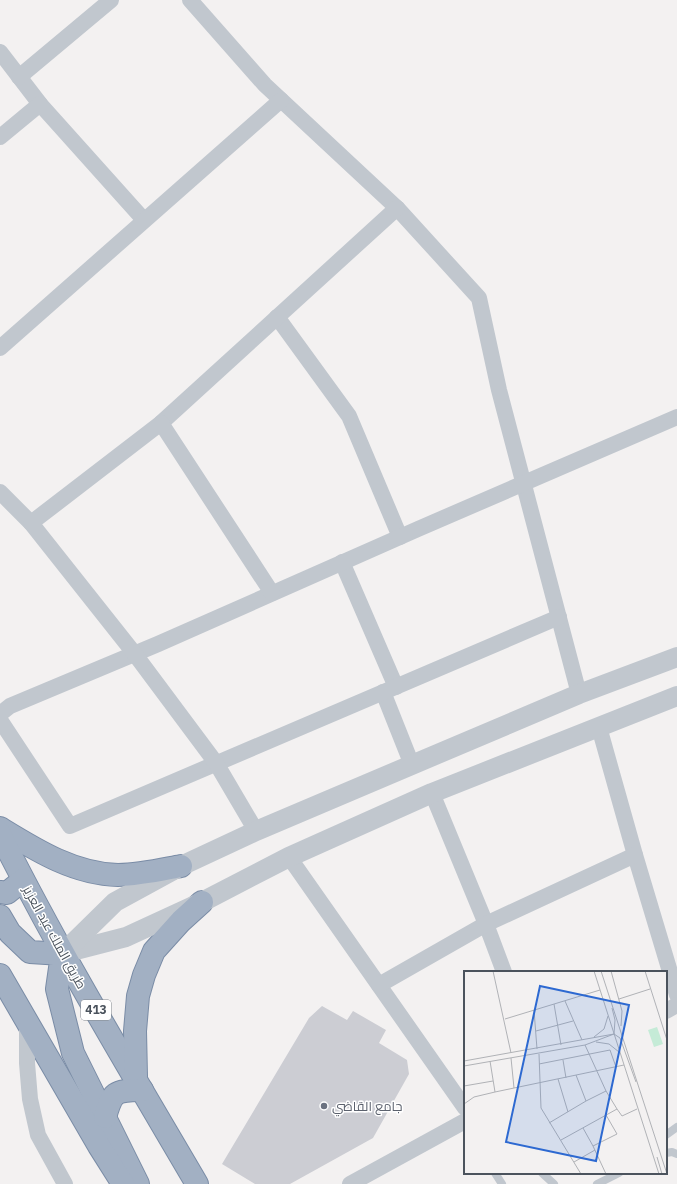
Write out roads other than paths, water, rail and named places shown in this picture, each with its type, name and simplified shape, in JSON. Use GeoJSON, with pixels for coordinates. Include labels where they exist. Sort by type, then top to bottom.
{"type":"FeatureCollection","features":[{"type":"Feature","properties":{"kind":"highway"},"geometry":{"type":"LineString","coordinates":[[0,828],[45,855],[84,870],[117,875],[140,873],[181,866]]}},
{"type":"Feature","properties":{"kind":"highway","name":"طريق الملك عبد العزيز"},"geometry":{"type":"LineString","coordinates":[[0,834],[62,954],[197,1184]]}},
{"type":"Feature","properties":{"kind":"highway"},"geometry":{"type":"LineString","coordinates":[[0,892],[7,893],[23,880]]}},
{"type":"Feature","properties":{"kind":"highway"},"geometry":{"type":"LineString","coordinates":[[105,1117],[110,1099],[121,1091],[139,1085],[134,1031],[138,996],[144,975],[154,951],[181,921],[202,902]]}},
{"type":"Feature","properties":{"kind":"highway"},"geometry":{"type":"LineString","coordinates":[[0,916],[10,933],[30,952],[62,954],[56,989],[73,1053],[138,1184]]}},
{"type":"Feature","properties":{"kind":"highway"},"geometry":{"type":"LineString","coordinates":[[0,975],[27,1024],[123,1184]]}},
{"type":"Feature","properties":{"kind":"street"},"geometry":{"type":"LineString","coordinates":[[19,77],[111,0]]}},
{"type":"Feature","properties":{"kind":"street"},"geometry":{"type":"LineString","coordinates":[[190,0],[265,85],[397,208],[479,298],[499,390],[578,694]]}},
{"type":"Feature","properties":{"kind":"street"},"geometry":{"type":"LineString","coordinates":[[0,52],[40,104],[144,220]]}},
{"type":"Feature","properties":{"kind":"street"},"geometry":{"type":"LineString","coordinates":[[0,348],[281,100]]}},
{"type":"Feature","properties":{"kind":"street"},"geometry":{"type":"LineString","coordinates":[[0,137],[40,104]]}},
{"type":"Feature","properties":{"kind":"street"},"geometry":{"type":"LineString","coordinates":[[31,523],[161,423],[397,208]]}},
{"type":"Feature","properties":{"kind":"street"},"geometry":{"type":"LineString","coordinates":[[277,317],[349,416],[400,537]]}},
{"type":"Feature","properties":{"kind":"street"},"geometry":{"type":"LineString","coordinates":[[0,714],[10,706],[158,644],[342,562],[677,417]]}},
{"type":"Feature","properties":{"kind":"street"},"geometry":{"type":"LineString","coordinates":[[161,423],[272,593]]}},
{"type":"Feature","properties":{"kind":"street"},"geometry":{"type":"LineString","coordinates":[[0,492],[31,523],[134,653],[216,763],[256,831]]}},
{"type":"Feature","properties":{"kind":"street"},"geometry":{"type":"LineString","coordinates":[[342,562],[390,690],[412,765]]}},
{"type":"Feature","properties":{"kind":"street"},"geometry":{"type":"LineString","coordinates":[[0,720],[70,826],[559,617]]}},
{"type":"Feature","properties":{"kind":"street"},"geometry":{"type":"LineString","coordinates":[[62,954],[115,902],[181,866],[256,831],[578,694],[677,657]]}},
{"type":"Feature","properties":{"kind":"street"},"geometry":{"type":"LineString","coordinates":[[62,954],[126,937],[202,902],[289,858],[432,793],[677,696]]}},
{"type":"Feature","properties":{"kind":"street"},"geometry":{"type":"LineString","coordinates":[[598,727],[677,995]]}},
{"type":"Feature","properties":{"kind":"street"},"geometry":{"type":"LineString","coordinates":[[432,793],[504,971]]}},
{"type":"Feature","properties":{"kind":"street"},"geometry":{"type":"LineString","coordinates":[[379,985],[486,924],[635,855]]}},
{"type":"Feature","properties":{"kind":"street"},"geometry":{"type":"LineString","coordinates":[[289,858],[379,985],[464,1116]]}},
{"type":"Feature","properties":{"kind":"street"},"geometry":{"type":"LineString","coordinates":[[115,902],[113,920],[118,931],[126,937]]}},
{"type":"Feature","properties":{"kind":"street"},"geometry":{"type":"LineString","coordinates":[[667,1010],[677,1005]]}},
{"type":"Feature","properties":{"kind":"street"},"geometry":{"type":"LineString","coordinates":[[27,1024],[30,1098],[38,1135],[65,1184]]}},
{"type":"Feature","properties":{"kind":"street"},"geometry":{"type":"LineString","coordinates":[[350,1184],[464,1119]]}},
{"type":"Feature","properties":{"kind":"lane"},"geometry":{"type":"LineString","coordinates":[[667,1134],[677,1127]]}},
{"type":"Feature","properties":{"kind":"lane"},"geometry":{"type":"LineString","coordinates":[[667,1154],[672,1152],[677,1154]]}},
{"type":"Feature","properties":{"kind":"lane"},"geometry":{"type":"LineString","coordinates":[[496,1174],[502,1184]]}},
{"type":"Feature","properties":{"kind":"lane"},"geometry":{"type":"LineString","coordinates":[[543,1174],[554,1184]]}},
{"type":"Feature","properties":{"kind":"lane"},"geometry":{"type":"LineString","coordinates":[[597,1184],[617,1174]]}},
{"type":"Feature","properties":{"kind":"place","name":"جامع القاضي"},"geometry":{"type":"Point","coordinates":[324,1106]}}]}
